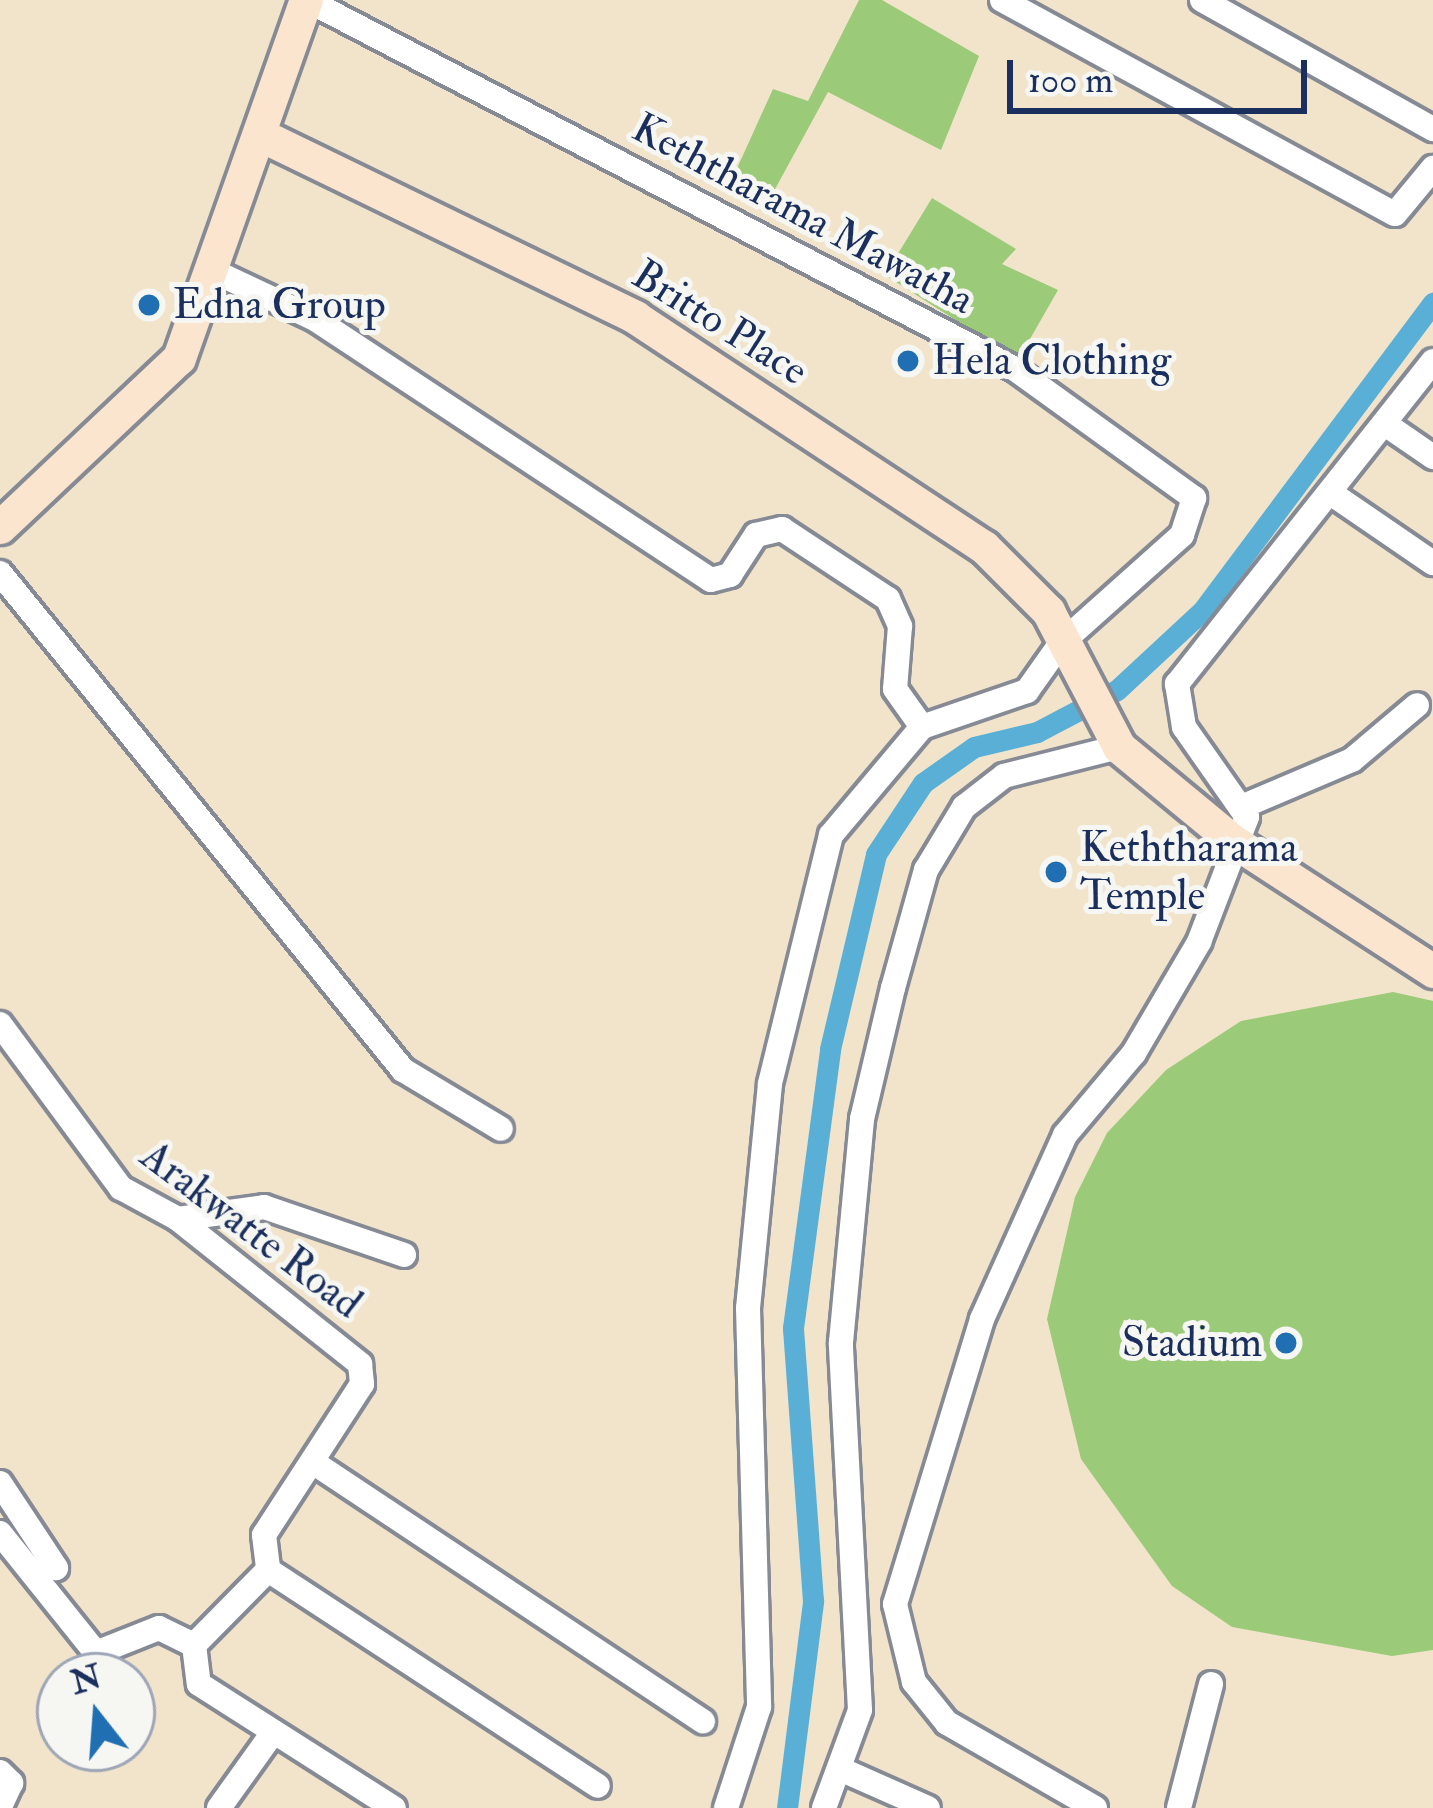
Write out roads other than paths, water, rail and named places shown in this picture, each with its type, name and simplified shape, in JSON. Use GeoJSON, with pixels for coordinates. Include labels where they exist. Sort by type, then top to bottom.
{"type":"FeatureCollection","features":[{"type":"Feature","properties":{"kind":"street"},"geometry":{"type":"LineString","coordinates":[[0,526],[179,358],[263,136],[306,0]]}},
{"type":"Feature","properties":{"kind":"street","name":"Keththarama Mawatha"},"geometry":{"type":"LineString","coordinates":[[306,0],[1015,369],[1149,458],[1194,498],[1183,535],[1066,653]]}},
{"type":"Feature","properties":{"kind":"street"},"geometry":{"type":"LineString","coordinates":[[1002,0],[1395,214],[1433,168]]}},
{"type":"Feature","properties":{"kind":"street"},"geometry":{"type":"LineString","coordinates":[[1202,0],[1433,129]]}},
{"type":"Feature","properties":{"kind":"street","name":"Britto Place"},"geometry":{"type":"LineString","coordinates":[[263,136],[635,317],[984,547],[1048,611],[1113,737]]}},
{"type":"Feature","properties":{"kind":"street"},"geometry":{"type":"LineString","coordinates":[[211,270],[315,319],[711,580],[730,575],[756,535],[782,529],[888,599],[900,626],[895,689],[922,727]]}},
{"type":"Feature","properties":{"kind":"street"},"geometry":{"type":"LineString","coordinates":[[1246,805],[1184,727],[1177,684],[1335,496],[1433,362]]}},
{"type":"Feature","properties":{"kind":"street"},"geometry":{"type":"LineString","coordinates":[[1388,426],[1433,457]]}},
{"type":"Feature","properties":{"kind":"street"},"geometry":{"type":"LineString","coordinates":[[1335,496],[1433,563]]}},
{"type":"Feature","properties":{"kind":"street"},"geometry":{"type":"LineString","coordinates":[[0,573],[403,1070],[501,1130]]}},
{"type":"Feature","properties":{"kind":"street"},"geometry":{"type":"LineString","coordinates":[[726,1808],[759,1707],[748,1308],[770,1084],[831,836],[922,727],[1027,691],[1066,653]]}},
{"type":"Feature","properties":{"kind":"street"},"geometry":{"type":"LineString","coordinates":[[1095,1808],[947,1723],[906,1665],[895,1604],[982,1319],[1065,1135],[1134,1053],[1198,942],[1246,805],[1352,760],[1417,705]]}},
{"type":"Feature","properties":{"kind":"street"},"geometry":{"type":"LineString","coordinates":[[824,1808],[860,1710],[841,1342],[862,1119],[926,870],[964,807],[1004,776],[1113,737],[1233,841],[1433,971]]}},
{"type":"Feature","properties":{"kind":"street","name":"Arakwatte Road"},"geometry":{"type":"LineString","coordinates":[[0,1024],[121,1188],[178,1219],[360,1364],[362,1384],[264,1535],[268,1570]]}},
{"type":"Feature","properties":{"kind":"street"},"geometry":{"type":"LineString","coordinates":[[178,1219],[264,1207],[404,1255]]}},
{"type":"Feature","properties":{"kind":"street"},"geometry":{"type":"LineString","coordinates":[[314,1463],[703,1721]]}},
{"type":"Feature","properties":{"kind":"street"},"geometry":{"type":"LineString","coordinates":[[0,1483],[56,1568]]}},
{"type":"Feature","properties":{"kind":"street"},"geometry":{"type":"LineString","coordinates":[[0,1533],[89,1649],[106,1654],[159,1628],[194,1645]]}},
{"type":"Feature","properties":{"kind":"street"},"geometry":{"type":"LineString","coordinates":[[194,1645],[268,1570],[598,1786]]}},
{"type":"Feature","properties":{"kind":"street"},"geometry":{"type":"LineString","coordinates":[[194,1645],[199,1684],[394,1808]]}},
{"type":"Feature","properties":{"kind":"street"},"geometry":{"type":"LineString","coordinates":[[1179,1808],[1210,1684]]}},
{"type":"Feature","properties":{"kind":"street"},"geometry":{"type":"LineString","coordinates":[[219,1808],[272,1734]]}},
{"type":"Feature","properties":{"kind":"street"},"geometry":{"type":"LineString","coordinates":[[840,1769],[928,1808]]}},
{"type":"Feature","properties":{"kind":"street"},"geometry":{"type":"LineString","coordinates":[[0,1772],[11,1783],[0,1808]]}},
{"type":"Feature","properties":{"kind":"waterway"},"geometry":{"type":"LineString","coordinates":[[787,1808],[813,1601],[793,1328],[830,1049],[876,854],[923,783],[974,747],[1037,732],[1117,690],[1203,610],[1433,303]]}},
{"type":"Feature","properties":{"kind":"place","name":"Edna Group"},"geometry":{"type":"Point","coordinates":[149,305]}},
{"type":"Feature","properties":{"kind":"place","name":"Hela Clothing"},"geometry":{"type":"Point","coordinates":[908,361]}},
{"type":"Feature","properties":{"kind":"place","name":"Keththarama Temple"},"geometry":{"type":"Point","coordinates":[1056,872]}},
{"type":"Feature","properties":{"kind":"place","name":"Stadium"},"geometry":{"type":"Point","coordinates":[1286,1343]}}]}
